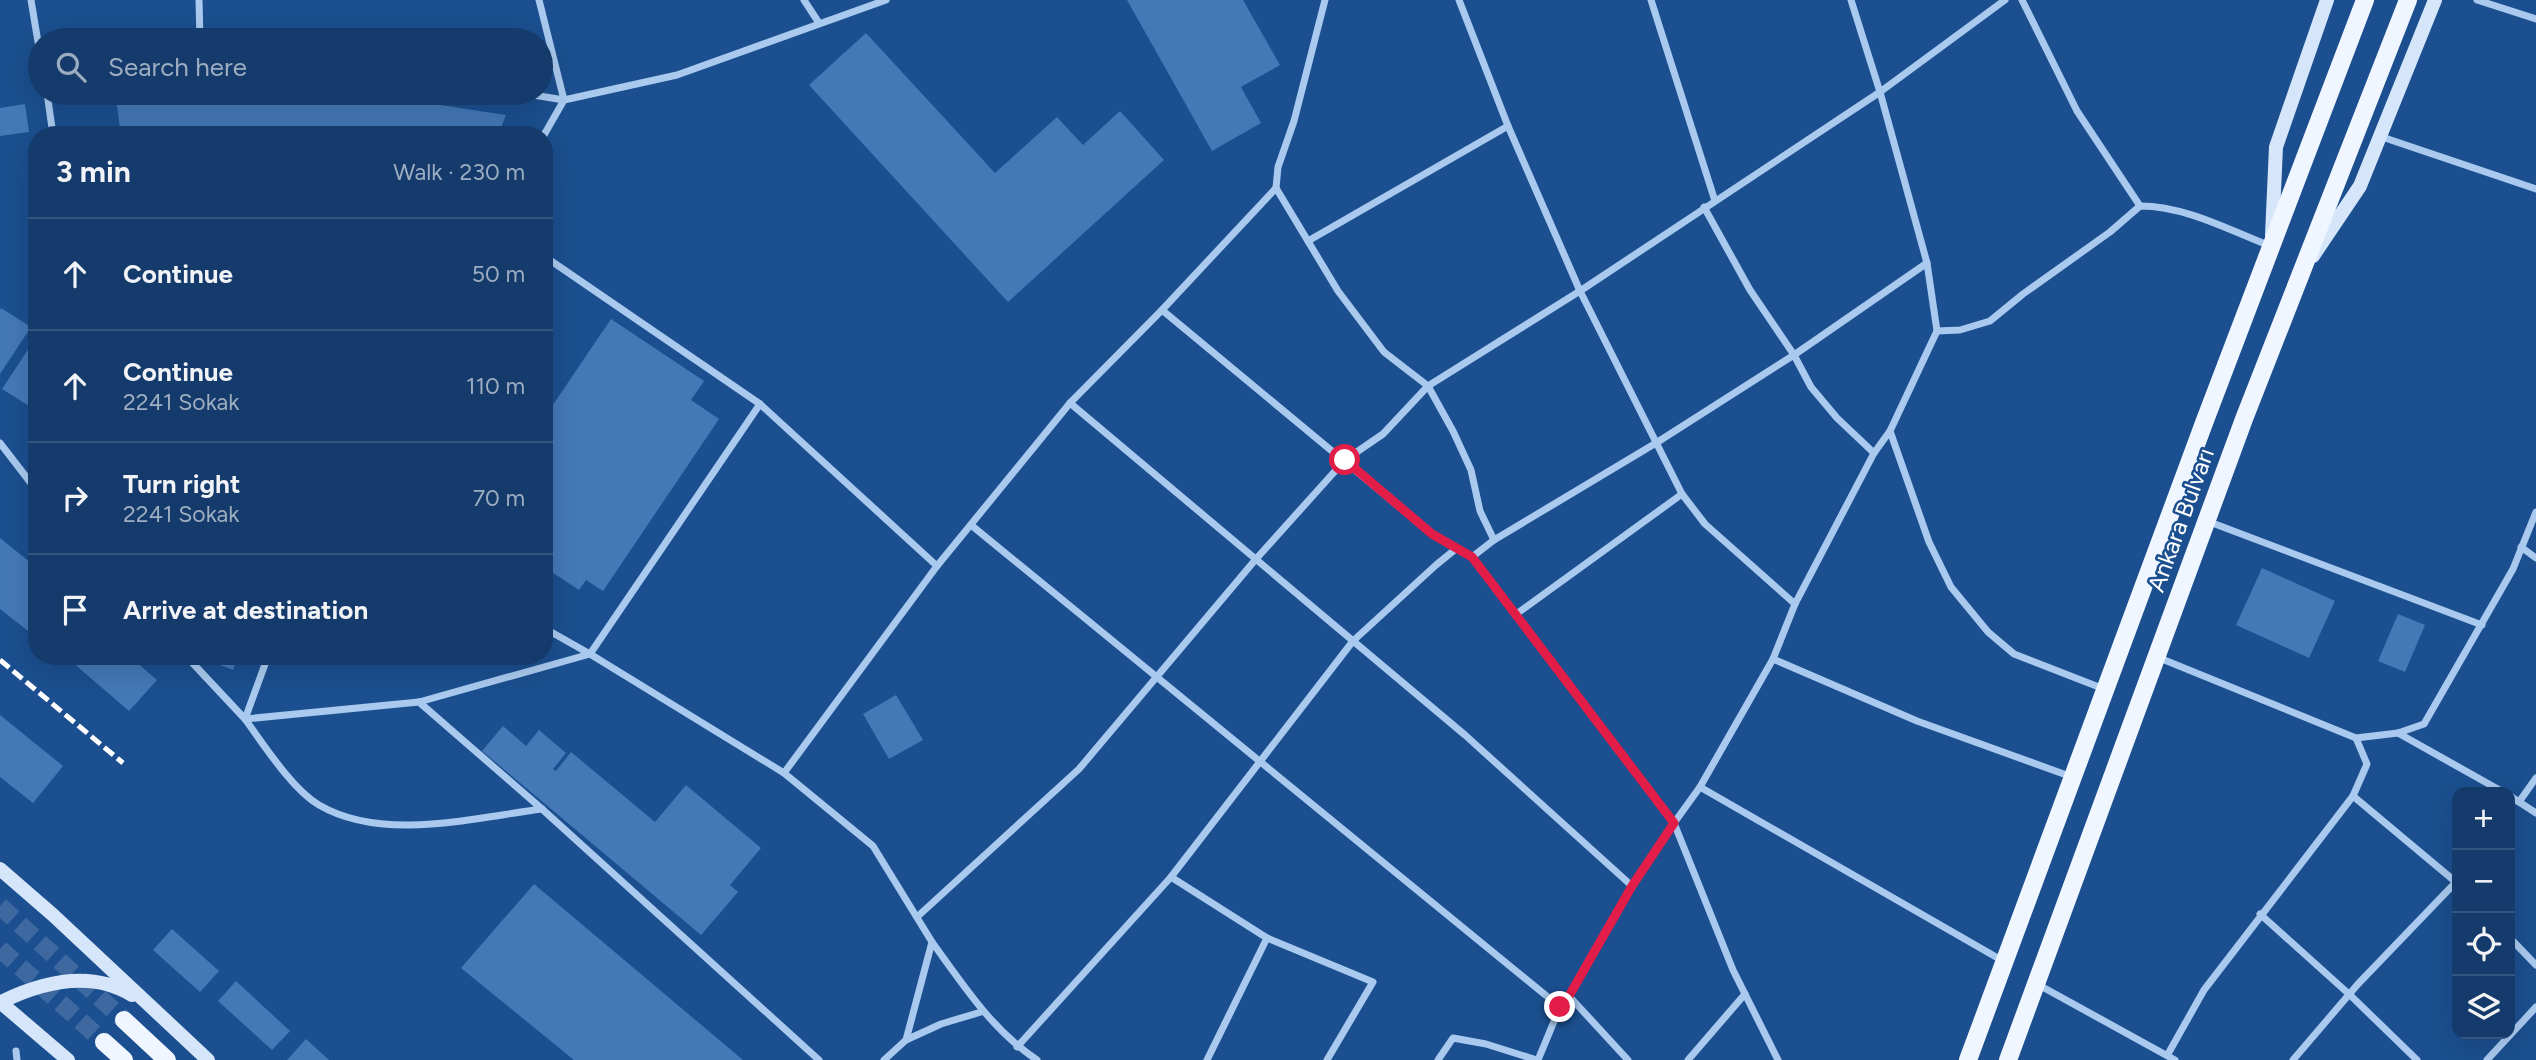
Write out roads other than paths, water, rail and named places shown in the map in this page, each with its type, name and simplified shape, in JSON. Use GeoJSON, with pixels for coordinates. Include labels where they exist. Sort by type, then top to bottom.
{"type":"FeatureCollection","features":[{"type":"Feature","properties":{"kind":"main road"},"geometry":{"type":"LineString","coordinates":[[2272,246],[2276,147],[2327,0]]}},
{"type":"Feature","properties":{"kind":"main road","name":"Ankara Bulvarı"},"geometry":{"type":"LineString","coordinates":[[1968,1060],[2365,0]]}},
{"type":"Feature","properties":{"kind":"main road","name":"Ankara Bulvarı"},"geometry":{"type":"LineString","coordinates":[[2008,1060],[2244,419],[2408,0]]}},
{"type":"Feature","properties":{"kind":"main road"},"geometry":{"type":"LineString","coordinates":[[2305,268],[2360,186],[2435,0]]}},
{"type":"Feature","properties":{"kind":"main road"},"geometry":{"type":"LineString","coordinates":[[0,869],[208,1060]]}},
{"type":"Feature","properties":{"kind":"main road"},"geometry":{"type":"LineString","coordinates":[[68,1060],[0,1002],[46,984],[92,980],[123,989],[152,1006]]}},
{"type":"Feature","properties":{"kind":"main road"},"geometry":{"type":"LineString","coordinates":[[124,1020],[167,1060]]}},
{"type":"Feature","properties":{"kind":"main road"},"geometry":{"type":"LineString","coordinates":[[104,1042],[124,1060]]}},
{"type":"Feature","properties":{"kind":"street"},"geometry":{"type":"LineString","coordinates":[[31,0],[36,28]]}},
{"type":"Feature","properties":{"kind":"street"},"geometry":{"type":"LineString","coordinates":[[199,0],[200,28]]}},
{"type":"Feature","properties":{"kind":"street"},"geometry":{"type":"LineString","coordinates":[[538,0],[545,28]]}},
{"type":"Feature","properties":{"kind":"street"},"geometry":{"type":"LineString","coordinates":[[804,0],[819,23]]}},
{"type":"Feature","properties":{"kind":"street"},"geometry":{"type":"LineString","coordinates":[[553,98],[564,100],[677,75],[886,0]]}},
{"type":"Feature","properties":{"kind":"street"},"geometry":{"type":"LineString","coordinates":[[1325,0],[1294,121],[1278,167],[1276,188],[1338,291],[1384,352],[1428,386],[1471,470],[1480,510],[1494,540]]}},
{"type":"Feature","properties":{"kind":"street"},"geometry":{"type":"LineString","coordinates":[[1459,0],[1508,126],[1580,291],[1682,494],[1705,524],[1795,604]]}},
{"type":"Feature","properties":{"kind":"street"},"geometry":{"type":"LineString","coordinates":[[1651,0],[1715,201]]}},
{"type":"Feature","properties":{"kind":"street"},"geometry":{"type":"LineString","coordinates":[[1438,1060],[1453,1038],[1486,1044],[1537,1060],[1560,1007],[1569,996],[1632,886],[1700,787],[1773,659],[1795,604],[1874,453],[1890,431],[1937,331],[1927,263],[1880,92],[1851,0]]}},
{"type":"Feature","properties":{"kind":"street"},"geometry":{"type":"LineString","coordinates":[[916,917],[1079,769],[1256,559],[1345,460],[1383,434],[1428,386],[1580,291],[1880,92],[2006,0]]}},
{"type":"Feature","properties":{"kind":"street"},"geometry":{"type":"LineString","coordinates":[[2022,0],[2077,111],[2140,206]]}},
{"type":"Feature","properties":{"kind":"street"},"geometry":{"type":"LineString","coordinates":[[2477,0],[2536,19]]}},
{"type":"Feature","properties":{"kind":"street"},"geometry":{"type":"LineString","coordinates":[[549,126],[564,100],[553,58]]}},
{"type":"Feature","properties":{"kind":"street"},"geometry":{"type":"LineString","coordinates":[[49,105],[52,126]]}},
{"type":"Feature","properties":{"kind":"street"},"geometry":{"type":"LineString","coordinates":[[1308,241],[1508,126]]}},
{"type":"Feature","properties":{"kind":"street"},"geometry":{"type":"LineString","coordinates":[[2379,136],[2536,189]]}},
{"type":"Feature","properties":{"kind":"street"},"geometry":{"type":"LineString","coordinates":[[784,773],[937,566],[1070,402],[1162,310],[1276,188]]}},
{"type":"Feature","properties":{"kind":"street"},"geometry":{"type":"LineString","coordinates":[[1937,331],[1960,330],[1990,321],[2023,293],[2110,232],[2140,206],[2157,206],[2185,213],[2272,246]]}},
{"type":"Feature","properties":{"kind":"street"},"geometry":{"type":"LineString","coordinates":[[1704,208],[1750,290],[1794,355],[1811,387],[1874,453]]}},
{"type":"Feature","properties":{"kind":"street"},"geometry":{"type":"LineString","coordinates":[[553,262],[760,404],[937,566]]}},
{"type":"Feature","properties":{"kind":"street"},"geometry":{"type":"LineString","coordinates":[[1472,557],[1494,540],[1656,443],[1794,355],[1927,263]]}},
{"type":"Feature","properties":{"kind":"street"},"geometry":{"type":"LineString","coordinates":[[1162,310],[1432,534],[1472,557],[1674,823],[1733,970],[1778,1060]]}},
{"type":"Feature","properties":{"kind":"street"},"geometry":{"type":"LineString","coordinates":[[1070,402],[1465,735],[1632,886]]}},
{"type":"Feature","properties":{"kind":"street"},"geometry":{"type":"LineString","coordinates":[[553,664],[590,654],[760,404]]}},
{"type":"Feature","properties":{"kind":"street"},"geometry":{"type":"LineString","coordinates":[[1890,431],[1929,542],[1951,587],[1988,632],[2014,654],[2105,690]]}},
{"type":"Feature","properties":{"kind":"street"},"geometry":{"type":"LineString","coordinates":[[0,443],[28,479]]}},
{"type":"Feature","properties":{"kind":"street"},"geometry":{"type":"LineString","coordinates":[[1515,615],[1682,494]]}},
{"type":"Feature","properties":{"kind":"street"},"geometry":{"type":"LineString","coordinates":[[2156,657],[2356,738],[2398,733],[2424,724],[2513,569],[2536,512]]}},
{"type":"Feature","properties":{"kind":"street"},"geometry":{"type":"LineString","coordinates":[[2207,521],[2482,625]]}},
{"type":"Feature","properties":{"kind":"street"},"geometry":{"type":"LineString","coordinates":[[971,525],[1560,1007]]}},
{"type":"Feature","properties":{"kind":"street"},"geometry":{"type":"LineString","coordinates":[[2521,547],[2536,558]]}},
{"type":"Feature","properties":{"kind":"street"},"geometry":{"type":"LineString","coordinates":[[1017,1046],[1171,877],[1353,641],[1457,548]]}},
{"type":"Feature","properties":{"kind":"street"},"geometry":{"type":"LineString","coordinates":[[553,633],[784,773],[873,846],[932,943],[981,1012],[1017,1046],[1037,1060]]}},
{"type":"Feature","properties":{"kind":"street"},"geometry":{"type":"LineString","coordinates":[[1773,659],[1917,721],[2073,778]]}},
{"type":"Feature","properties":{"kind":"street"},"geometry":{"type":"LineString","coordinates":[[195,665],[246,719],[281,769],[318,804],[362,823],[424,824],[542,809]]}},
{"type":"Feature","properties":{"kind":"street"},"geometry":{"type":"LineString","coordinates":[[246,719],[265,665]]}},
{"type":"Feature","properties":{"kind":"street"},"geometry":{"type":"LineString","coordinates":[[246,719],[419,702],[551,665]]}},
{"type":"Feature","properties":{"kind":"street"},"geometry":{"type":"LineString","coordinates":[[419,702],[542,809],[819,1060]]}},
{"type":"Feature","properties":{"kind":"street"},"geometry":{"type":"LineString","coordinates":[[2398,733],[2494,787]]}},
{"type":"Feature","properties":{"kind":"street"},"geometry":{"type":"LineString","coordinates":[[2036,984],[2172,1057],[2204,990],[2353,796],[2367,764],[2356,738]]}},
{"type":"Feature","properties":{"kind":"street"},"geometry":{"type":"LineString","coordinates":[[2519,802],[2536,778]]}},
{"type":"Feature","properties":{"kind":"street"},"geometry":{"type":"LineString","coordinates":[[1700,787],[2004,962]]}},
{"type":"Feature","properties":{"kind":"street"},"geometry":{"type":"LineString","coordinates":[[2353,796],[2452,878]]}},
{"type":"Feature","properties":{"kind":"street"},"geometry":{"type":"LineString","coordinates":[[2515,799],[2536,813]]}},
{"type":"Feature","properties":{"kind":"street"},"geometry":{"type":"LineString","coordinates":[[1171,877],[1267,938],[1373,982],[1327,1060]]}},
{"type":"Feature","properties":{"kind":"street"},"geometry":{"type":"LineString","coordinates":[[2293,1060],[2452,887]]}},
{"type":"Feature","properties":{"kind":"street"},"geometry":{"type":"LineString","coordinates":[[2260,914],[2417,1060]]}},
{"type":"Feature","properties":{"kind":"street"},"geometry":{"type":"LineString","coordinates":[[1207,1060],[1267,938]]}},
{"type":"Feature","properties":{"kind":"street"},"geometry":{"type":"LineString","coordinates":[[906,1040],[932,943]]}},
{"type":"Feature","properties":{"kind":"street"},"geometry":{"type":"LineString","coordinates":[[2515,943],[2536,965]]}},
{"type":"Feature","properties":{"kind":"street"},"geometry":{"type":"LineString","coordinates":[[1688,1060],[1745,994]]}},
{"type":"Feature","properties":{"kind":"street"},"geometry":{"type":"LineString","coordinates":[[1569,996],[1628,1060]]}},
{"type":"Feature","properties":{"kind":"street"},"geometry":{"type":"LineString","coordinates":[[2487,1060],[2536,1007]]}},
{"type":"Feature","properties":{"kind":"street"},"geometry":{"type":"LineString","coordinates":[[884,1060],[906,1040],[941,1024],[981,1012]]}},
{"type":"Feature","properties":{"kind":"tunnel"},"geometry":{"type":"LineString","coordinates":[[0,906],[124,1020]]}},
{"type":"Feature","properties":{"kind":"tunnel"},"geometry":{"type":"LineString","coordinates":[[0,949],[104,1042]]}},
{"type":"Feature","properties":{"kind":"railway"},"geometry":{"type":"LineString","coordinates":[[0,660],[123,763]]}}]}
